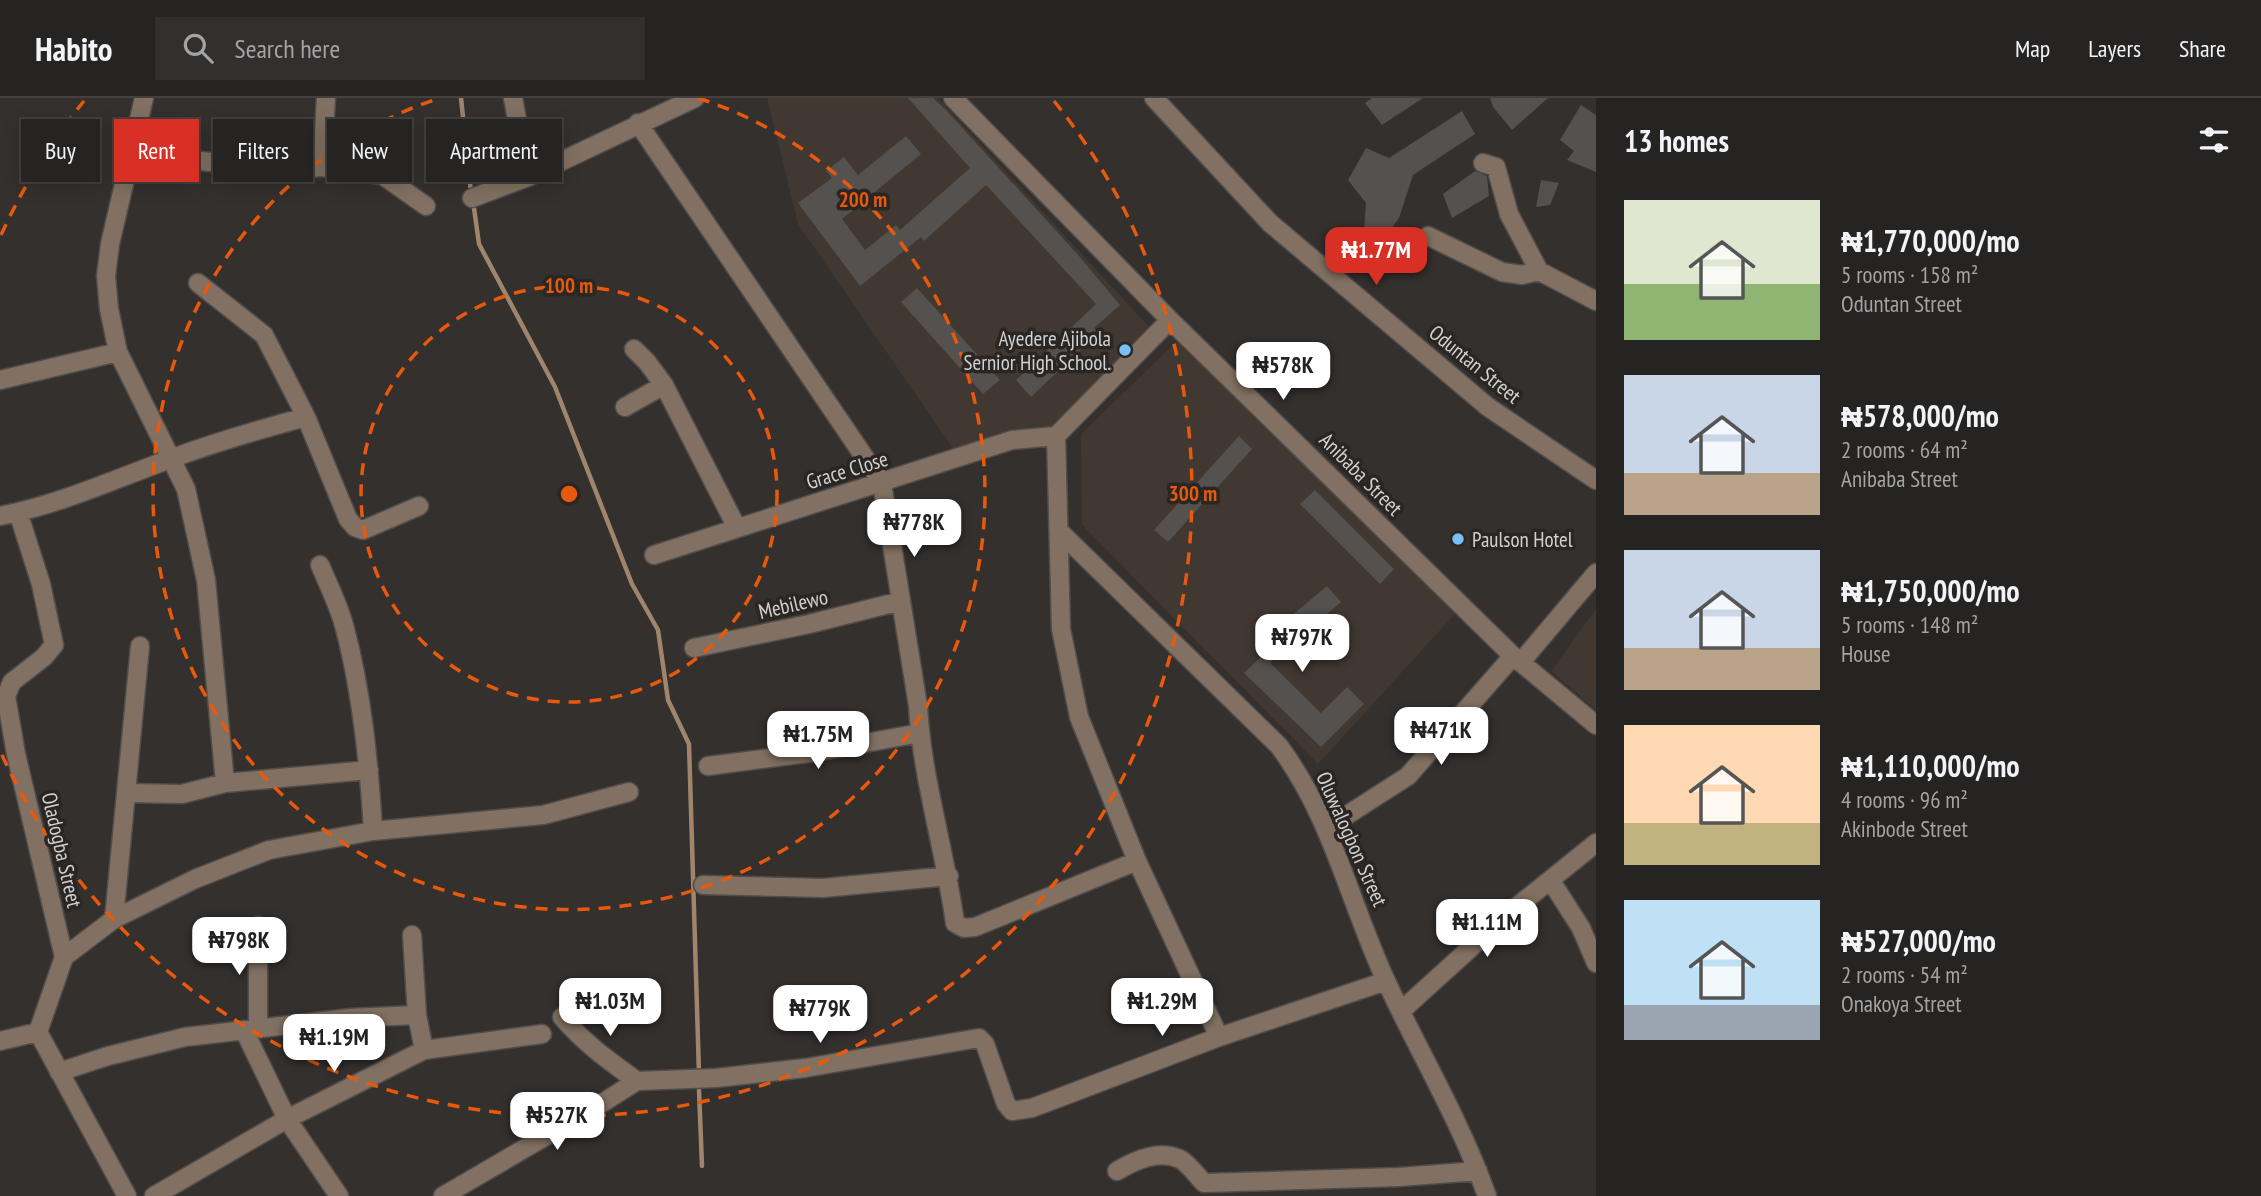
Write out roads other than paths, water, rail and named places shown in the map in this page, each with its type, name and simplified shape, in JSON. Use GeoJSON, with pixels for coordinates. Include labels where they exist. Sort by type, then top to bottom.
{"type":"FeatureCollection","features":[{"type":"Feature","properties":{"kind":"street"},"geometry":{"type":"LineString","coordinates":[[139,119],[144,98]]}},
{"type":"Feature","properties":{"kind":"street"},"geometry":{"type":"LineString","coordinates":[[322,167],[326,98]]}},
{"type":"Feature","properties":{"kind":"street"},"geometry":{"type":"LineString","coordinates":[[513,98],[517,119]]}},
{"type":"Feature","properties":{"kind":"street"},"geometry":{"type":"LineString","coordinates":[[562,160],[695,98]]}},
{"type":"Feature","properties":{"kind":"street","name":"Anibaba Street"},"geometry":{"type":"LineString","coordinates":[[953,98],[1170,320],[1517,659],[1596,725]]}},
{"type":"Feature","properties":{"kind":"street","name":"Oduntan Street"},"geometry":{"type":"LineString","coordinates":[[1154,98],[1270,223],[1488,407],[1596,480]]}},
{"type":"Feature","properties":{"kind":"street"},"geometry":{"type":"LineString","coordinates":[[638,123],[882,483],[920,733],[955,923],[964,928],[975,927],[1137,861]]}},
{"type":"Feature","properties":{"kind":"street"},"geometry":{"type":"LineString","coordinates":[[199,161],[279,170],[322,167],[382,176],[426,206]]}},
{"type":"Feature","properties":{"kind":"street"},"geometry":{"type":"LineString","coordinates":[[1483,163],[1496,167],[1509,214],[1539,271],[1596,300]]}},
{"type":"Feature","properties":{"kind":"street"},"geometry":{"type":"LineString","coordinates":[[124,182],[110,244],[106,276],[108,309],[118,352],[186,489],[206,580],[225,783]]}},
{"type":"Feature","properties":{"kind":"street"},"geometry":{"type":"LineString","coordinates":[[472,198],[515,182]]}},
{"type":"Feature","properties":{"kind":"street"},"geometry":{"type":"LineString","coordinates":[[1428,236],[1502,272],[1522,275],[1539,271]]}},
{"type":"Feature","properties":{"kind":"street"},"geometry":{"type":"LineString","coordinates":[[198,283],[264,335],[306,417],[348,519],[355,527],[363,530],[419,506]]}},
{"type":"Feature","properties":{"kind":"street"},"geometry":{"type":"LineString","coordinates":[[1170,320],[1056,436],[1061,628],[1079,717],[1137,861],[1219,1037]]}},
{"type":"Feature","properties":{"kind":"street"},"geometry":{"type":"LineString","coordinates":[[634,349],[664,385],[737,528]]}},
{"type":"Feature","properties":{"kind":"street"},"geometry":{"type":"LineString","coordinates":[[0,380],[118,352]]}},
{"type":"Feature","properties":{"kind":"street"},"geometry":{"type":"LineString","coordinates":[[625,407],[664,385]]}},
{"type":"Feature","properties":{"kind":"street"},"geometry":{"type":"LineString","coordinates":[[0,516],[91,491],[246,432],[306,417]]}},
{"type":"Feature","properties":{"kind":"street","name":"Grace Close"},"geometry":{"type":"LineString","coordinates":[[654,555],[1012,440],[1056,436]]}},
{"type":"Feature","properties":{"kind":"street","name":"Oladogba Street"},"geometry":{"type":"LineString","coordinates":[[18,512],[41,584],[54,645],[44,657],[12,682],[6,696],[16,754],[64,957]]}},
{"type":"Feature","properties":{"kind":"street","name":"Oluwalogbon Street"},"geometry":{"type":"LineString","coordinates":[[1059,531],[1279,746],[1307,787],[1327,828],[1386,981],[1478,1171],[1487,1196]]}},
{"type":"Feature","properties":{"kind":"street"},"geometry":{"type":"LineString","coordinates":[[320,565],[343,621],[349,645],[365,732],[373,831]]}},
{"type":"Feature","properties":{"kind":"street"},"geometry":{"type":"LineString","coordinates":[[1327,828],[1408,776],[1596,573]]}},
{"type":"Feature","properties":{"kind":"street","name":"Mebilewo"},"geometry":{"type":"LineString","coordinates":[[694,648],[901,601]]}},
{"type":"Feature","properties":{"kind":"street"},"geometry":{"type":"LineString","coordinates":[[114,919],[140,646]]}},
{"type":"Feature","properties":{"kind":"street"},"geometry":{"type":"LineString","coordinates":[[708,766],[816,752],[920,733]]}},
{"type":"Feature","properties":{"kind":"street"},"geometry":{"type":"LineString","coordinates":[[126,793],[182,794],[225,783],[369,770]]}},
{"type":"Feature","properties":{"kind":"street"},"geometry":{"type":"LineString","coordinates":[[127,1196],[38,1032],[64,957],[114,919],[195,879],[269,850],[373,831],[543,815],[629,792]]}},
{"type":"Feature","properties":{"kind":"street"},"geometry":{"type":"LineString","coordinates":[[1401,1011],[1509,913],[1596,844]]}},
{"type":"Feature","properties":{"kind":"street"},"geometry":{"type":"LineString","coordinates":[[703,885],[824,888],[948,876]]}},
{"type":"Feature","properties":{"kind":"street"},"geometry":{"type":"LineString","coordinates":[[1550,881],[1581,928],[1596,964]]}},
{"type":"Feature","properties":{"kind":"street"},"geometry":{"type":"LineString","coordinates":[[258,926],[251,1029],[287,1119],[338,1196]]}},
{"type":"Feature","properties":{"kind":"street"},"geometry":{"type":"LineString","coordinates":[[412,935],[417,1015],[424,1051]]}},
{"type":"Feature","properties":{"kind":"street"},"geometry":{"type":"LineString","coordinates":[[443,1196],[596,1108],[637,1081],[716,1078],[805,1068],[979,1038],[985,1044],[1006,1104],[1012,1111],[1032,1108],[1219,1037],[1386,981]]}},
{"type":"Feature","properties":{"kind":"street"},"geometry":{"type":"LineString","coordinates":[[59,1072],[108,1056],[184,1037],[349,1018],[417,1015]]}},
{"type":"Feature","properties":{"kind":"street"},"geometry":{"type":"LineString","coordinates":[[562,1017],[597,1053],[637,1081]]}},
{"type":"Feature","properties":{"kind":"street"},"geometry":{"type":"LineString","coordinates":[[0,1041],[38,1032]]}},
{"type":"Feature","properties":{"kind":"street"},"geometry":{"type":"LineString","coordinates":[[154,1196],[287,1119],[424,1051],[542,1034]]}},
{"type":"Feature","properties":{"kind":"street"},"geometry":{"type":"LineString","coordinates":[[1117,1171],[1135,1160],[1162,1155],[1182,1160],[1204,1183],[1399,1177],[1478,1171]]}},
{"type":"Feature","properties":{"kind":"waterway"},"geometry":{"type":"LineString","coordinates":[[461,98],[471,192]]}},
{"type":"Feature","properties":{"kind":"waterway"},"geometry":{"type":"LineString","coordinates":[[473,201],[479,244],[555,387],[632,584],[658,630],[668,700],[689,744],[699,1074]]}},
{"type":"Feature","properties":{"kind":"waterway"},"geometry":{"type":"LineString","coordinates":[[699,1090],[702,1166]]}},
{"type":"Feature","properties":{"kind":"place","name":"Ayedere Ajibola Sernior High School."},"geometry":{"type":"Point","coordinates":[1125,350]}},
{"type":"Feature","properties":{"kind":"place","name":"Paulson Hotel"},"geometry":{"type":"Point","coordinates":[1458,539]}}]}
